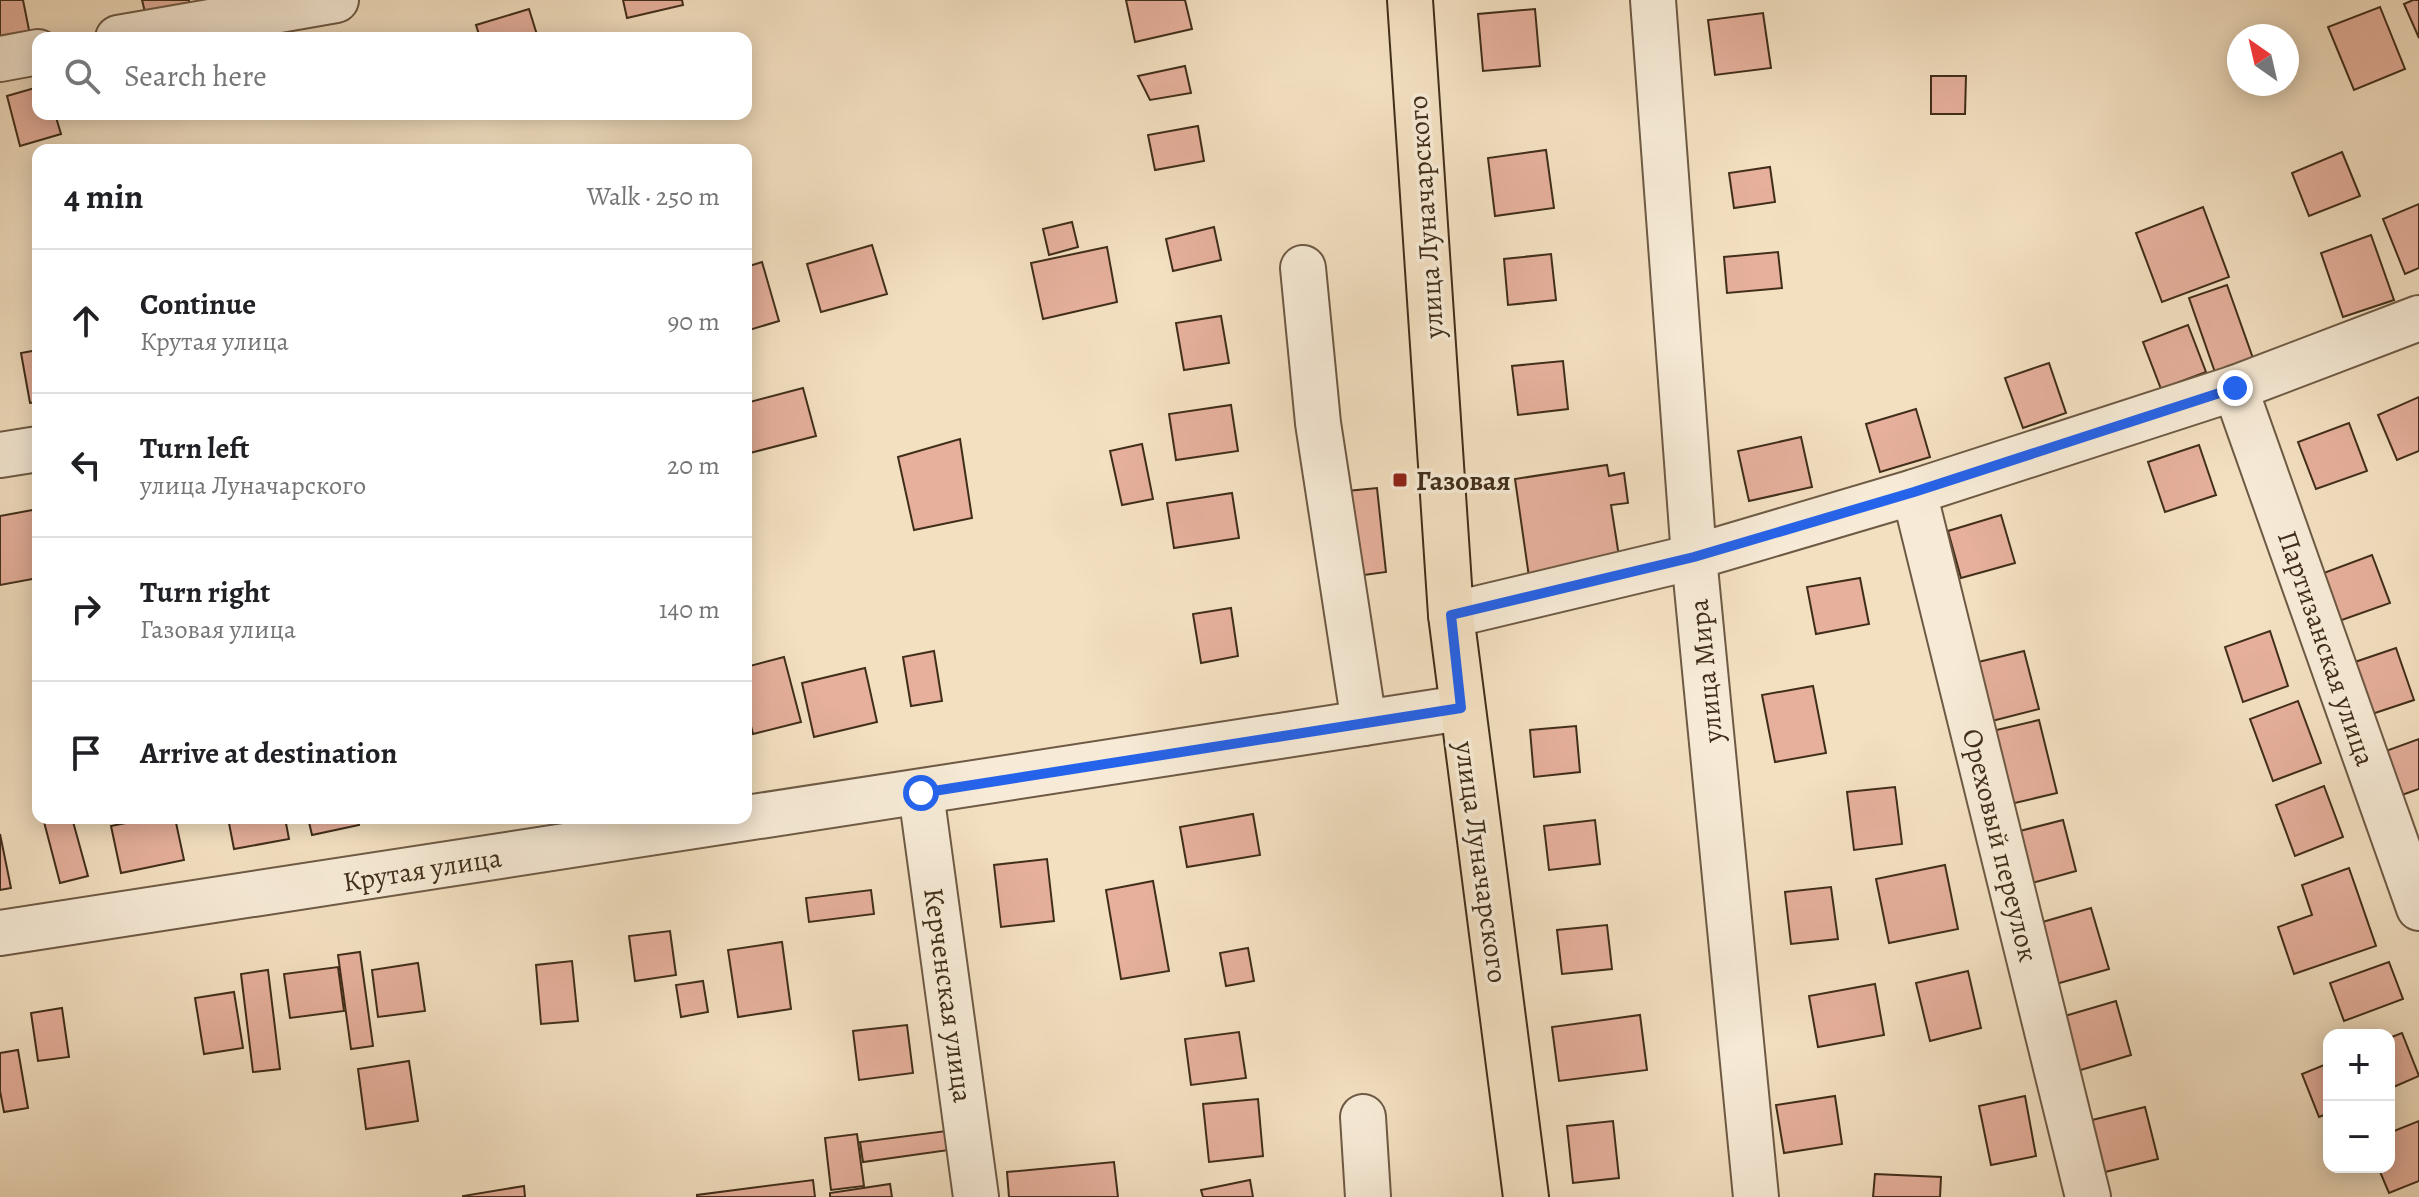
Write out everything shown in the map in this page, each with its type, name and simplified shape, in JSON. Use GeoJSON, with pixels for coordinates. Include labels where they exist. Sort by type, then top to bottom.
{"type":"FeatureCollection","features":[{"type":"Feature","properties":{"kind":"main road","name":"улица Луначарского"},"geometry":{"type":"LineString","coordinates":[[1410,0],[1451,615],[1526,1197]]}},
{"type":"Feature","properties":{"kind":"street"},"geometry":{"type":"LineString","coordinates":[[152,32],[336,0]]}},
{"type":"Feature","properties":{"kind":"street","name":"улица Мира"},"geometry":{"type":"LineString","coordinates":[[1653,0],[1694,557],[1756,1197]]}},
{"type":"Feature","properties":{"kind":"street"},"geometry":{"type":"LineString","coordinates":[[0,59],[32,53]]}},
{"type":"Feature","properties":{"kind":"street"},"geometry":{"type":"LineString","coordinates":[[1303,268],[1318,423],[1364,723]]}},
{"type":"Feature","properties":{"kind":"street"},"geometry":{"type":"LineString","coordinates":[[1451,615],[1694,557],[1914,492],[2235,388],[2419,318]]}},
{"type":"Feature","properties":{"kind":"street","name":"Партизанская улица"},"geometry":{"type":"LineString","coordinates":[[2235,388],[2419,908]]}},
{"type":"Feature","properties":{"kind":"street"},"geometry":{"type":"LineString","coordinates":[[0,455],[32,450]]}},
{"type":"Feature","properties":{"kind":"street","name":"Ореховый переулок"},"geometry":{"type":"LineString","coordinates":[[1914,492],[2088,1197]]}},
{"type":"Feature","properties":{"kind":"street","name":"Крутая улица"},"geometry":{"type":"LineString","coordinates":[[752,815],[921,793],[1461,708]]}},
{"type":"Feature","properties":{"kind":"street","name":"Керченская улица"},"geometry":{"type":"LineString","coordinates":[[921,793],[976,1197]]}},
{"type":"Feature","properties":{"kind":"street","name":"Крутая улица"},"geometry":{"type":"LineString","coordinates":[[0,933],[679,824]]}},
{"type":"Feature","properties":{"kind":"street"},"geometry":{"type":"LineString","coordinates":[[1363,1117],[1368,1197]]}},
{"type":"Feature","properties":{"kind":"building"},"geometry":{"type":"Polygon","coordinates":[[[0,0],[23,0],[30,35],[0,40],[0,0]]]}},
{"type":"Feature","properties":{"kind":"building"},"geometry":{"type":"Polygon","coordinates":[[[142,0],[189,0],[189,3],[145,12],[142,0]]]}},
{"type":"Feature","properties":{"kind":"building"},"geometry":{"type":"Polygon","coordinates":[[[623,0],[682,0],[683,5],[627,18],[623,0]]]}},
{"type":"Feature","properties":{"kind":"building"},"geometry":{"type":"Polygon","coordinates":[[[1126,0],[1185,0],[1192,29],[1135,42],[1126,0]]]}},
{"type":"Feature","properties":{"kind":"building"},"geometry":{"type":"Polygon","coordinates":[[[2419,0],[2419,38],[2404,4],[2419,0]]]}},
{"type":"Feature","properties":{"kind":"building"},"geometry":{"type":"Polygon","coordinates":[[[2380,7],[2405,69],[2354,90],[2328,27],[2380,7]]]}},
{"type":"Feature","properties":{"kind":"building"},"geometry":{"type":"Polygon","coordinates":[[[529,9],[536,32],[478,32],[476,25],[529,9]]]}},
{"type":"Feature","properties":{"kind":"building"},"geometry":{"type":"Polygon","coordinates":[[[1535,9],[1540,66],[1483,71],[1478,14],[1535,9]]]}},
{"type":"Feature","properties":{"kind":"building"},"geometry":{"type":"Polygon","coordinates":[[[1763,13],[1771,68],[1715,75],[1708,20],[1763,13]]]}},
{"type":"Feature","properties":{"kind":"building"},"geometry":{"type":"Polygon","coordinates":[[[1185,66],[1191,93],[1150,100],[1138,76],[1185,66]]]}},
{"type":"Feature","properties":{"kind":"building"},"geometry":{"type":"Polygon","coordinates":[[[1931,76],[1966,76],[1965,114],[1931,114],[1931,76]]]}},
{"type":"Feature","properties":{"kind":"building"},"geometry":{"type":"Polygon","coordinates":[[[32,89],[32,120],[57,120],[61,134],[20,146],[7,96],[32,89]]]}},
{"type":"Feature","properties":{"kind":"building"},"geometry":{"type":"Polygon","coordinates":[[[1198,126],[1204,161],[1155,170],[1148,135],[1198,126]]]}},
{"type":"Feature","properties":{"kind":"building"},"geometry":{"type":"Polygon","coordinates":[[[1546,150],[1554,208],[1495,216],[1488,158],[1546,150]]]}},
{"type":"Feature","properties":{"kind":"building"},"geometry":{"type":"Polygon","coordinates":[[[2342,152],[2360,196],[2309,216],[2292,173],[2342,152]]]}},
{"type":"Feature","properties":{"kind":"building"},"geometry":{"type":"Polygon","coordinates":[[[1770,167],[1775,202],[1734,208],[1729,173],[1770,167]]]}},
{"type":"Feature","properties":{"kind":"building"},"geometry":{"type":"Polygon","coordinates":[[[2419,204],[2419,268],[2405,274],[2383,219],[2419,204]]]}},
{"type":"Feature","properties":{"kind":"building"},"geometry":{"type":"Polygon","coordinates":[[[2203,207],[2229,277],[2162,302],[2136,233],[2203,207]]]}},
{"type":"Feature","properties":{"kind":"building"},"geometry":{"type":"Polygon","coordinates":[[[1072,222],[1078,247],[1049,255],[1043,229],[1072,222]]]}},
{"type":"Feature","properties":{"kind":"building"},"geometry":{"type":"Polygon","coordinates":[[[1214,227],[1221,260],[1173,271],[1166,239],[1214,227]]]}},
{"type":"Feature","properties":{"kind":"building"},"geometry":{"type":"Polygon","coordinates":[[[2371,235],[2394,300],[2343,317],[2321,253],[2371,235]]]}},
{"type":"Feature","properties":{"kind":"building"},"geometry":{"type":"Polygon","coordinates":[[[872,245],[887,294],[821,312],[807,264],[872,245]]]}},
{"type":"Feature","properties":{"kind":"building"},"geometry":{"type":"Polygon","coordinates":[[[1107,247],[1117,302],[1043,319],[1031,263],[1107,247]]]}},
{"type":"Feature","properties":{"kind":"building"},"geometry":{"type":"Polygon","coordinates":[[[1778,252],[1782,288],[1727,293],[1724,257],[1778,252]]]}},
{"type":"Feature","properties":{"kind":"building"},"geometry":{"type":"Polygon","coordinates":[[[1551,254],[1556,300],[1508,305],[1504,259],[1551,254]]]}},
{"type":"Feature","properties":{"kind":"building"},"geometry":{"type":"Polygon","coordinates":[[[762,262],[779,321],[752,329],[752,265],[762,262]]]}},
{"type":"Feature","properties":{"kind":"building"},"geometry":{"type":"Polygon","coordinates":[[[2227,285],[2255,364],[2217,378],[2189,298],[2227,285]]]}},
{"type":"Feature","properties":{"kind":"building"},"geometry":{"type":"Polygon","coordinates":[[[1221,316],[1229,363],[1184,370],[1176,323],[1221,316]]]}},
{"type":"Feature","properties":{"kind":"building"},"geometry":{"type":"Polygon","coordinates":[[[2188,325],[2206,372],[2161,389],[2143,342],[2188,325]]]}},
{"type":"Feature","properties":{"kind":"building"},"geometry":{"type":"Polygon","coordinates":[[[32,351],[32,403],[30,403],[21,353],[32,351]]]}},
{"type":"Feature","properties":{"kind":"building"},"geometry":{"type":"Polygon","coordinates":[[[1563,361],[1568,409],[1518,415],[1512,366],[1563,361]]]}},
{"type":"Feature","properties":{"kind":"building"},"geometry":{"type":"Polygon","coordinates":[[[2049,363],[2066,413],[2023,428],[2005,378],[2049,363]]]}},
{"type":"Feature","properties":{"kind":"building"},"geometry":{"type":"Polygon","coordinates":[[[803,388],[816,436],[752,452],[752,401],[803,388]]]}},
{"type":"Feature","properties":{"kind":"building"},"geometry":{"type":"Polygon","coordinates":[[[2419,397],[2419,451],[2397,460],[2378,415],[2419,397]]]}},
{"type":"Feature","properties":{"kind":"building"},"geometry":{"type":"Polygon","coordinates":[[[1231,405],[1238,451],[1176,460],[1169,414],[1231,405]]]}},
{"type":"Feature","properties":{"kind":"building"},"geometry":{"type":"Polygon","coordinates":[[[1916,409],[1930,457],[1880,472],[1866,424],[1916,409]]]}},
{"type":"Feature","properties":{"kind":"building"},"geometry":{"type":"Polygon","coordinates":[[[2349,423],[2367,471],[2316,489],[2298,442],[2349,423]]]}},
{"type":"Feature","properties":{"kind":"building"},"geometry":{"type":"Polygon","coordinates":[[[1801,437],[1812,487],[1749,501],[1738,451],[1801,437]]]}},
{"type":"Feature","properties":{"kind":"building"},"geometry":{"type":"Polygon","coordinates":[[[960,439],[972,518],[914,530],[898,457],[960,439]]]}},
{"type":"Feature","properties":{"kind":"building"},"geometry":{"type":"Polygon","coordinates":[[[1142,444],[1153,499],[1122,505],[1110,451],[1142,444]]]}},
{"type":"Feature","properties":{"kind":"building"},"geometry":{"type":"Polygon","coordinates":[[[2199,445],[2216,495],[2165,512],[2148,462],[2199,445]]]}},
{"type":"Feature","properties":{"kind":"building"},"geometry":{"type":"Polygon","coordinates":[[[1607,465],[1609,476],[1624,473],[1628,503],[1611,505],[1620,563],[1529,577],[1515,479],[1607,465]]]}},
{"type":"Feature","properties":{"kind":"building"},"geometry":{"type":"Polygon","coordinates":[[[1377,488],[1386,572],[1356,576],[1347,491],[1377,488]]]}},
{"type":"Feature","properties":{"kind":"building"},"geometry":{"type":"Polygon","coordinates":[[[1232,493],[1239,538],[1174,548],[1167,503],[1232,493]]]}},
{"type":"Feature","properties":{"kind":"building"},"geometry":{"type":"Polygon","coordinates":[[[32,510],[32,579],[0,585],[0,516],[32,510]]]}},
{"type":"Feature","properties":{"kind":"building"},"geometry":{"type":"Polygon","coordinates":[[[2001,515],[2015,563],[1961,578],[1948,531],[2001,515]]]}},
{"type":"Feature","properties":{"kind":"building"},"geometry":{"type":"Polygon","coordinates":[[[2372,555],[2390,603],[2339,621],[2321,574],[2372,555]]]}},
{"type":"Feature","properties":{"kind":"building"},"geometry":{"type":"Polygon","coordinates":[[[1860,578],[1869,624],[1816,634],[1807,587],[1860,578]]]}},
{"type":"Feature","properties":{"kind":"building"},"geometry":{"type":"Polygon","coordinates":[[[1231,608],[1238,656],[1201,663],[1193,614],[1231,608]]]}},
{"type":"Feature","properties":{"kind":"building"},"geometry":{"type":"Polygon","coordinates":[[[2270,631],[2288,686],[2243,702],[2225,647],[2270,631]]]}},
{"type":"Feature","properties":{"kind":"building"},"geometry":{"type":"Polygon","coordinates":[[[2396,648],[2414,700],[2369,715],[2352,663],[2396,648]]]}},
{"type":"Feature","properties":{"kind":"building"},"geometry":{"type":"Polygon","coordinates":[[[934,651],[942,701],[911,706],[903,657],[934,651]]]}},
{"type":"Feature","properties":{"kind":"building"},"geometry":{"type":"Polygon","coordinates":[[[2024,651],[2039,709],[1984,723],[1970,664],[2024,651]]]}},
{"type":"Feature","properties":{"kind":"building"},"geometry":{"type":"Polygon","coordinates":[[[784,657],[801,722],[753,734],[752,665],[784,657]]]}},
{"type":"Feature","properties":{"kind":"building"},"geometry":{"type":"Polygon","coordinates":[[[865,668],[877,722],[814,737],[802,683],[865,668]]]}},
{"type":"Feature","properties":{"kind":"building"},"geometry":{"type":"Polygon","coordinates":[[[1813,686],[1826,753],[1775,762],[1762,695],[1813,686]]]}},
{"type":"Feature","properties":{"kind":"building"},"geometry":{"type":"Polygon","coordinates":[[[2298,701],[2321,763],[2273,781],[2250,719],[2298,701]]]}},
{"type":"Feature","properties":{"kind":"building"},"geometry":{"type":"Polygon","coordinates":[[[2039,720],[2057,793],[2006,805],[1988,732],[2039,720]]]}},
{"type":"Feature","properties":{"kind":"building"},"geometry":{"type":"Polygon","coordinates":[[[1576,726],[1580,772],[1534,777],[1530,730],[1576,726]]]}},
{"type":"Feature","properties":{"kind":"building"},"geometry":{"type":"Polygon","coordinates":[[[2419,739],[2419,789],[2399,796],[2383,752],[2419,739]]]}},
{"type":"Feature","properties":{"kind":"building"},"geometry":{"type":"Polygon","coordinates":[[[2324,786],[2343,837],[2295,856],[2276,805],[2324,786]]]}},
{"type":"Feature","properties":{"kind":"building"},"geometry":{"type":"Polygon","coordinates":[[[1895,787],[1902,844],[1854,850],[1847,792],[1895,787]]]}},
{"type":"Feature","properties":{"kind":"building"},"geometry":{"type":"Polygon","coordinates":[[[1253,814],[1260,855],[1187,867],[1180,827],[1253,814]]]}},
{"type":"Feature","properties":{"kind":"building"},"geometry":{"type":"Polygon","coordinates":[[[1595,820],[1600,864],[1549,870],[1544,826],[1595,820]]]}},
{"type":"Feature","properties":{"kind":"building"},"geometry":{"type":"Polygon","coordinates":[[[2063,820],[2076,871],[2025,885],[2012,833],[2063,820]]]}},
{"type":"Feature","properties":{"kind":"building"},"geometry":{"type":"Polygon","coordinates":[[[45,824],[74,824],[88,876],[60,883],[45,824]]]}},
{"type":"Feature","properties":{"kind":"building"},"geometry":{"type":"Polygon","coordinates":[[[176,824],[184,860],[121,873],[111,826],[176,824]]]}},
{"type":"Feature","properties":{"kind":"building"},"geometry":{"type":"Polygon","coordinates":[[[229,824],[286,824],[289,839],[234,849],[229,824]]]}},
{"type":"Feature","properties":{"kind":"building"},"geometry":{"type":"Polygon","coordinates":[[[309,824],[359,824],[359,825],[312,835],[309,824]]]}},
{"type":"Feature","properties":{"kind":"building"},"geometry":{"type":"Polygon","coordinates":[[[0,834],[11,888],[0,890],[0,834]]]}},
{"type":"Feature","properties":{"kind":"building"},"geometry":{"type":"Polygon","coordinates":[[[1047,859],[1054,921],[1001,927],[994,865],[1047,859]]]}},
{"type":"Feature","properties":{"kind":"building"},"geometry":{"type":"Polygon","coordinates":[[[1945,865],[1958,929],[1889,943],[1876,879],[1945,865]]]}},
{"type":"Feature","properties":{"kind":"building"},"geometry":{"type":"Polygon","coordinates":[[[2349,868],[2376,946],[2294,974],[2278,927],[2312,915],[2302,885],[2349,868]]]}},
{"type":"Feature","properties":{"kind":"building"},"geometry":{"type":"Polygon","coordinates":[[[1153,881],[1169,971],[1121,979],[1106,890],[1153,881]]]}},
{"type":"Feature","properties":{"kind":"building"},"geometry":{"type":"Polygon","coordinates":[[[1831,887],[1838,939],[1791,944],[1785,892],[1831,887]]]}},
{"type":"Feature","properties":{"kind":"building"},"geometry":{"type":"Polygon","coordinates":[[[871,890],[874,914],[809,922],[806,898],[871,890]]]}},
{"type":"Feature","properties":{"kind":"building"},"geometry":{"type":"Polygon","coordinates":[[[2091,908],[2109,969],[2056,984],[2039,923],[2091,908]]]}},
{"type":"Feature","properties":{"kind":"building"},"geometry":{"type":"Polygon","coordinates":[[[1607,925],[1612,969],[1562,974],[1557,930],[1607,925]]]}},
{"type":"Feature","properties":{"kind":"building"},"geometry":{"type":"Polygon","coordinates":[[[670,931],[676,975],[635,981],[629,936],[670,931]]]}},
{"type":"Feature","properties":{"kind":"building"},"geometry":{"type":"Polygon","coordinates":[[[782,942],[791,1009],[738,1017],[728,950],[782,942]]]}},
{"type":"Feature","properties":{"kind":"building"},"geometry":{"type":"Polygon","coordinates":[[[1248,948],[1254,981],[1226,986],[1220,953],[1248,948]]]}},
{"type":"Feature","properties":{"kind":"building"},"geometry":{"type":"Polygon","coordinates":[[[360,952],[373,1046],[351,1049],[338,955],[360,952]]]}},
{"type":"Feature","properties":{"kind":"building"},"geometry":{"type":"Polygon","coordinates":[[[572,961],[578,1021],[541,1024],[536,965],[572,961]]]}},
{"type":"Feature","properties":{"kind":"building"},"geometry":{"type":"Polygon","coordinates":[[[2389,962],[2403,999],[2344,1021],[2330,983],[2389,962]]]}},
{"type":"Feature","properties":{"kind":"building"},"geometry":{"type":"Polygon","coordinates":[[[418,963],[425,1011],[378,1017],[372,970],[418,963]]]}},
{"type":"Feature","properties":{"kind":"building"},"geometry":{"type":"Polygon","coordinates":[[[338,967],[344,1011],[290,1018],[284,974],[338,967]]]}},
{"type":"Feature","properties":{"kind":"building"},"geometry":{"type":"Polygon","coordinates":[[[268,970],[280,1069],[253,1072],[241,974],[268,970]]]}},
{"type":"Feature","properties":{"kind":"building"},"geometry":{"type":"Polygon","coordinates":[[[1968,971],[1981,1028],[1930,1041],[1916,983],[1968,971]]]}},
{"type":"Feature","properties":{"kind":"building"},"geometry":{"type":"Polygon","coordinates":[[[703,981],[708,1012],[681,1017],[676,985],[703,981]]]}},
{"type":"Feature","properties":{"kind":"building"},"geometry":{"type":"Polygon","coordinates":[[[1875,984],[1884,1035],[1818,1047],[1809,996],[1875,984]]]}},
{"type":"Feature","properties":{"kind":"building"},"geometry":{"type":"Polygon","coordinates":[[[234,992],[243,1048],[204,1054],[195,998],[234,992]]]}},
{"type":"Feature","properties":{"kind":"building"},"geometry":{"type":"Polygon","coordinates":[[[2116,1001],[2131,1055],[2074,1072],[2058,1018],[2116,1001]]]}},
{"type":"Feature","properties":{"kind":"building"},"geometry":{"type":"Polygon","coordinates":[[[62,1008],[69,1057],[38,1061],[31,1013],[62,1008]]]}},
{"type":"Feature","properties":{"kind":"building"},"geometry":{"type":"Polygon","coordinates":[[[1640,1015],[1647,1070],[1559,1081],[1552,1027],[1640,1015]]]}},
{"type":"Feature","properties":{"kind":"building"},"geometry":{"type":"Polygon","coordinates":[[[907,1025],[913,1073],[859,1080],[853,1031],[907,1025]]]}},
{"type":"Feature","properties":{"kind":"building"},"geometry":{"type":"Polygon","coordinates":[[[1239,1032],[1246,1078],[1191,1085],[1185,1039],[1239,1032]]]}},
{"type":"Feature","properties":{"kind":"building"},"geometry":{"type":"Polygon","coordinates":[[[2402,1033],[2419,1076],[2395,1086],[2395,1036],[2402,1033]]]}},
{"type":"Feature","properties":{"kind":"building"},"geometry":{"type":"Polygon","coordinates":[[[18,1050],[28,1108],[4,1112],[0,1091],[0,1053],[18,1050]]]}},
{"type":"Feature","properties":{"kind":"building"},"geometry":{"type":"Polygon","coordinates":[[[409,1061],[418,1121],[366,1129],[358,1069],[409,1061]]]}},
{"type":"Feature","properties":{"kind":"building"},"geometry":{"type":"Polygon","coordinates":[[[2323,1065],[2323,1115],[2319,1117],[2302,1074],[2323,1065]]]}},
{"type":"Feature","properties":{"kind":"building"},"geometry":{"type":"Polygon","coordinates":[[[1835,1096],[1842,1144],[1784,1153],[1776,1105],[1835,1096]]]}},
{"type":"Feature","properties":{"kind":"building"},"geometry":{"type":"Polygon","coordinates":[[[2025,1096],[2036,1156],[1991,1165],[1979,1106],[2025,1096]]]}},
{"type":"Feature","properties":{"kind":"building"},"geometry":{"type":"Polygon","coordinates":[[[1258,1099],[1263,1156],[1209,1162],[1203,1104],[1258,1099]]]}},
{"type":"Feature","properties":{"kind":"building"},"geometry":{"type":"Polygon","coordinates":[[[2145,1107],[2158,1159],[2097,1174],[2084,1122],[2145,1107]]]}},
{"type":"Feature","properties":{"kind":"building"},"geometry":{"type":"Polygon","coordinates":[[[1613,1121],[1619,1178],[1573,1183],[1567,1126],[1613,1121]]]}},
{"type":"Feature","properties":{"kind":"building"},"geometry":{"type":"Polygon","coordinates":[[[2419,1121],[2419,1181],[2389,1193],[2381,1173],[2395,1173],[2395,1131],[2419,1121]]]}},
{"type":"Feature","properties":{"kind":"building"},"geometry":{"type":"Polygon","coordinates":[[[954,1130],[956,1149],[863,1162],[860,1142],[954,1130]]]}},
{"type":"Feature","properties":{"kind":"building"},"geometry":{"type":"Polygon","coordinates":[[[857,1134],[864,1186],[831,1190],[825,1138],[857,1134]]]}},
{"type":"Feature","properties":{"kind":"building"},"geometry":{"type":"Polygon","coordinates":[[[1114,1162],[1118,1197],[1009,1197],[1007,1172],[1114,1162]]]}},
{"type":"Feature","properties":{"kind":"building"},"geometry":{"type":"Polygon","coordinates":[[[1875,1174],[1941,1177],[1940,1197],[1873,1197],[1875,1174]]]}},
{"type":"Feature","properties":{"kind":"building"},"geometry":{"type":"Polygon","coordinates":[[[813,1180],[815,1197],[697,1197],[697,1195],[813,1180]]]}},
{"type":"Feature","properties":{"kind":"building"},"geometry":{"type":"Polygon","coordinates":[[[1250,1180],[1253,1197],[1203,1197],[1201,1190],[1250,1180]]]}},
{"type":"Feature","properties":{"kind":"building"},"geometry":{"type":"Polygon","coordinates":[[[890,1184],[892,1197],[830,1197],[830,1193],[890,1184]]]}},
{"type":"Feature","properties":{"kind":"building"},"geometry":{"type":"Polygon","coordinates":[[[524,1186],[525,1197],[463,1197],[463,1196],[524,1186]]]}},
{"type":"Feature","properties":{"kind":"place","name":"Газовая"},"geometry":{"type":"Point","coordinates":[1400,480]}},
{"type":"Feature","properties":{"kind":"route"},"geometry":{"type":"LineString","coordinates":[[921,793],[1461,708],[1451,615],[1694,557],[1914,492],[2235,388]]}}]}
